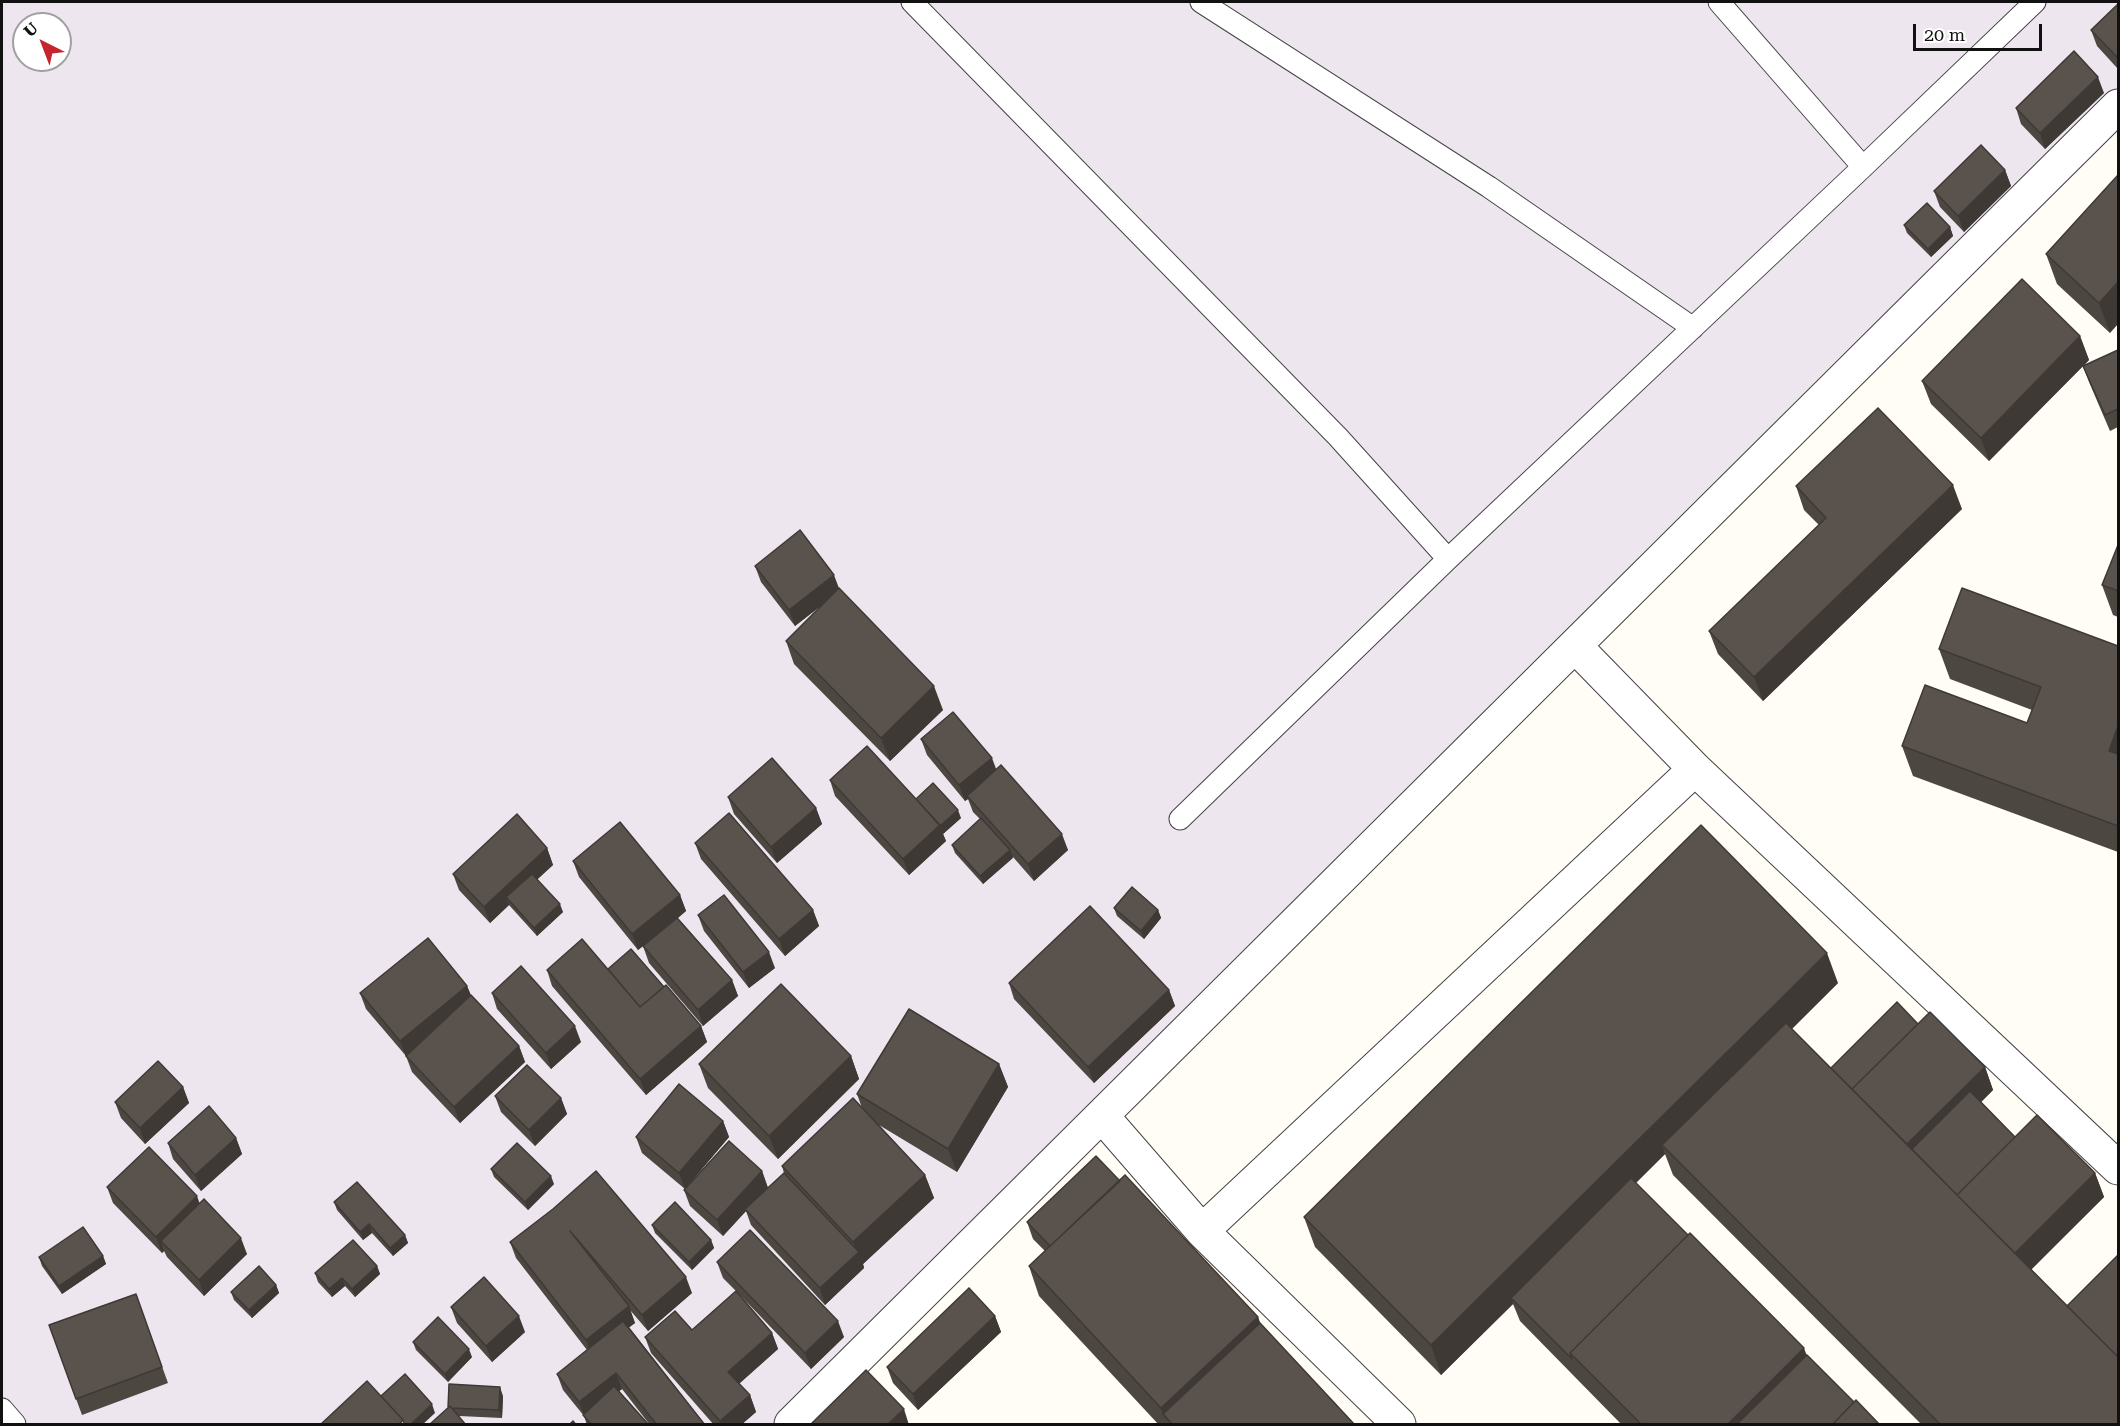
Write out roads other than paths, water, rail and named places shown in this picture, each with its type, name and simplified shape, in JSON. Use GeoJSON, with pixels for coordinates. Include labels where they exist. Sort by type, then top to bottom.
{"type":"FeatureCollection","features":[{"type":"Feature","properties":{"kind":"street"},"geometry":{"type":"LineString","coordinates":[[792,1425],[2118,106]]}},
{"type":"Feature","properties":{"kind":"street"},"geometry":{"type":"LineString","coordinates":[[1576,647],[1695,769],[2118,1168]]}},
{"type":"Feature","properties":{"kind":"street"},"geometry":{"type":"LineString","coordinates":[[1202,1231],[1695,769]]}},
{"type":"Feature","properties":{"kind":"street"},"geometry":{"type":"LineString","coordinates":[[1103,1117],[1202,1231],[1399,1425]]}},
{"type":"Feature","properties":{"kind":"lane"},"geometry":{"type":"LineString","coordinates":[[912,2],[1338,437],[1448,559]]}},
{"type":"Feature","properties":{"kind":"lane"},"geometry":{"type":"LineString","coordinates":[[1201,2],[1489,187],[1693,328]]}},
{"type":"Feature","properties":{"kind":"lane"},"geometry":{"type":"LineString","coordinates":[[1719,2],[1863,167]]}},
{"type":"Feature","properties":{"kind":"lane"},"geometry":{"type":"LineString","coordinates":[[1180,819],[1448,559],[2035,2]]}},
{"type":"Feature","properties":{"kind":"lane"},"geometry":{"type":"LineString","coordinates":[[2,1409],[15,1425]]}}]}
